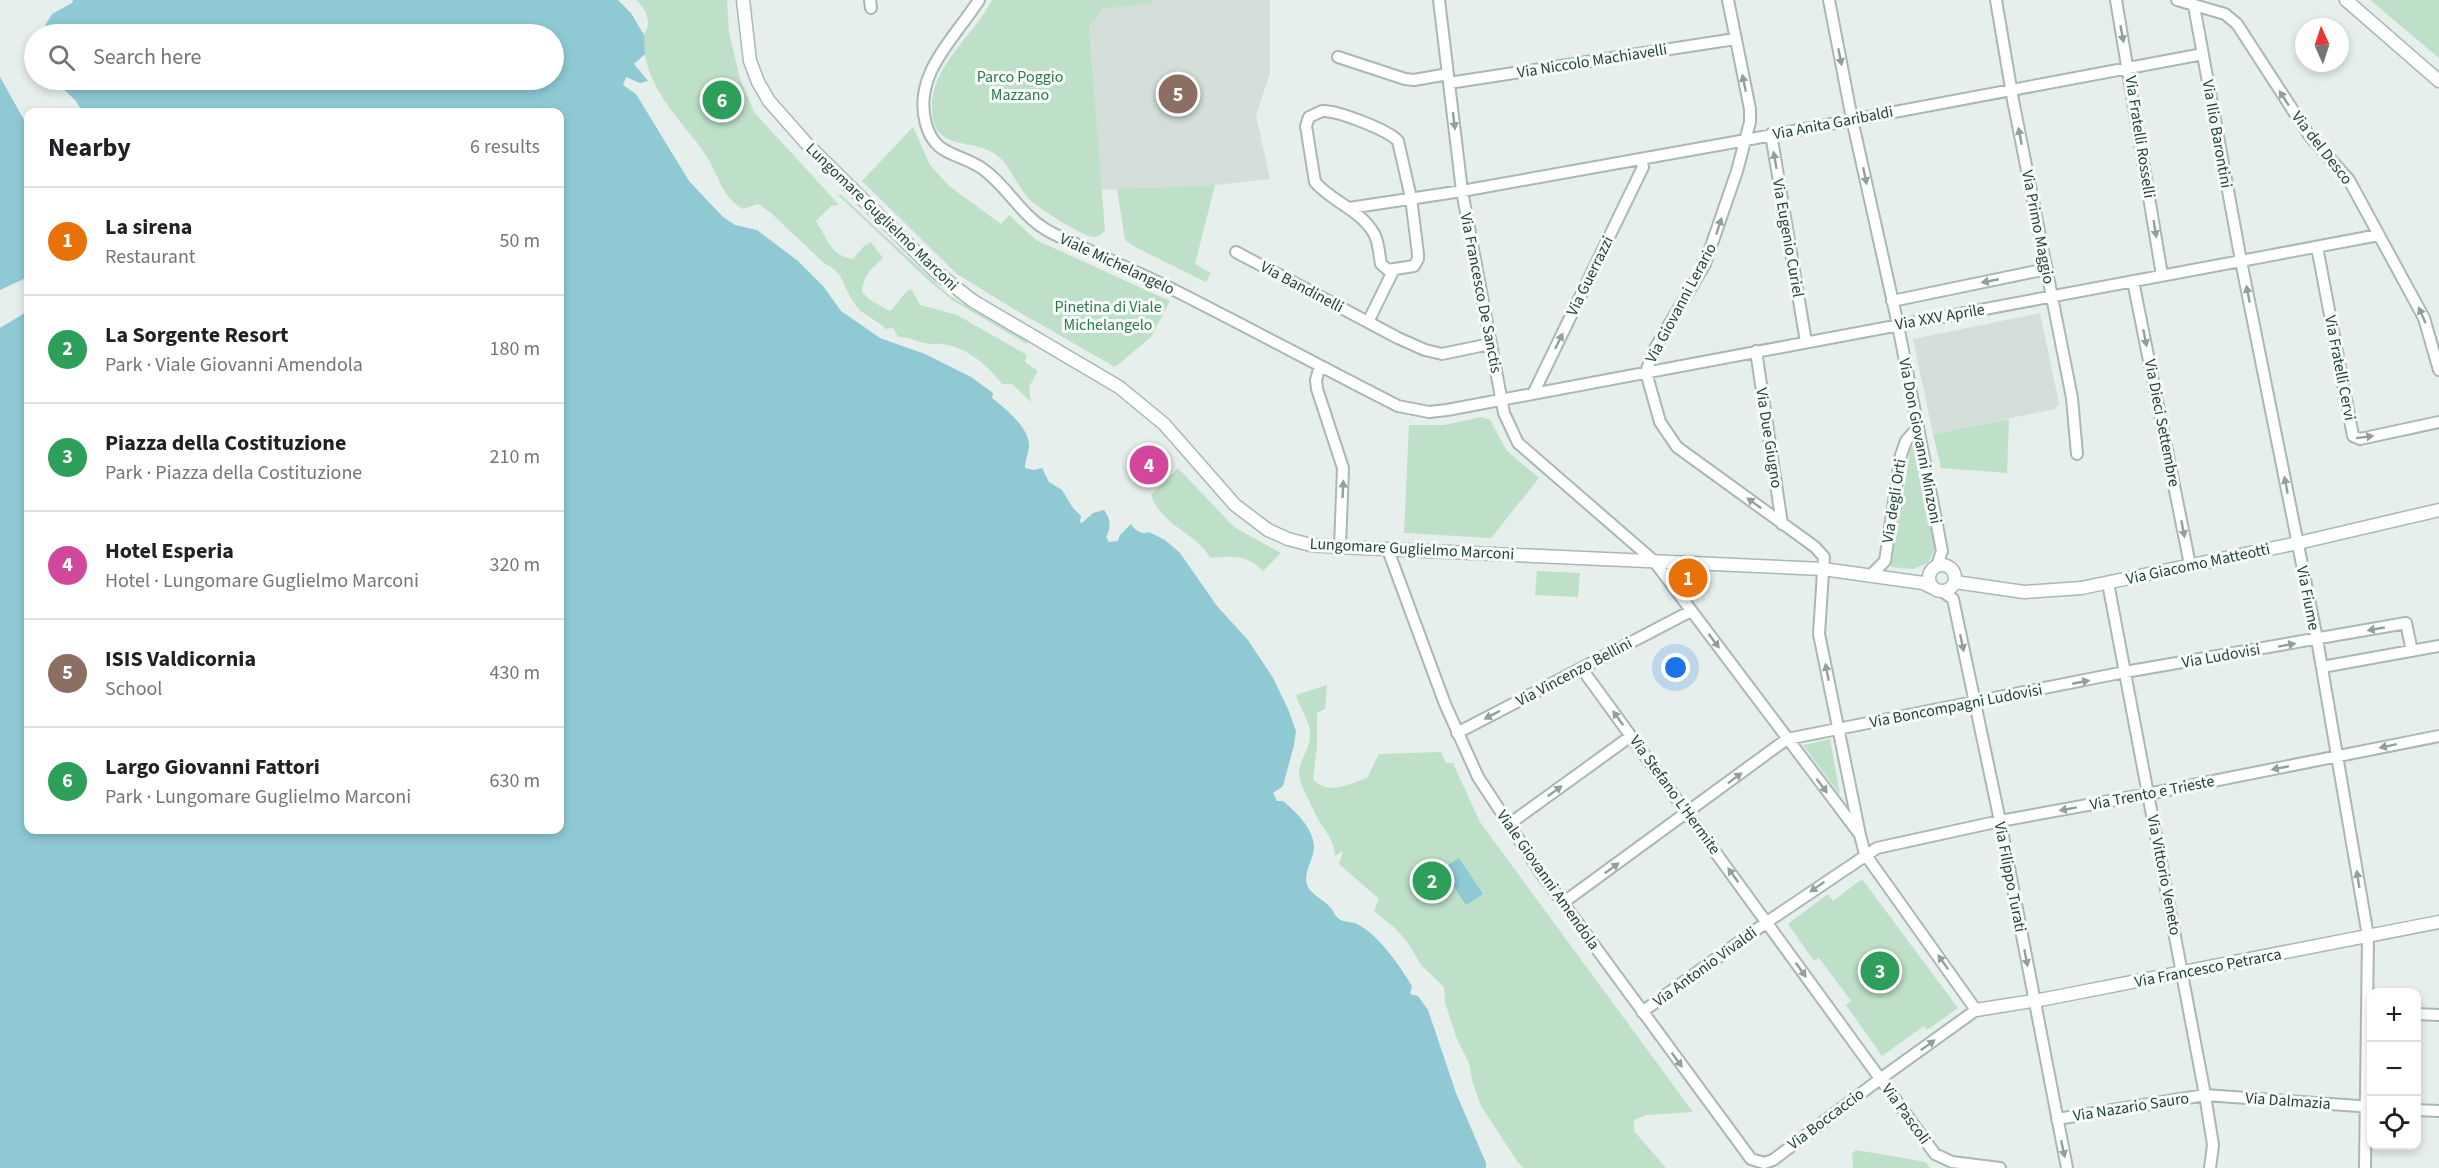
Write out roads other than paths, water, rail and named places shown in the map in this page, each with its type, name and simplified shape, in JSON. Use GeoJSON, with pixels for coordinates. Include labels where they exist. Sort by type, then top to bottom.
{"type":"FeatureCollection","features":[{"type":"Feature","properties":{"kind":"street","name":"Lungomare Guglielmo Marconi"},"geometry":{"type":"LineString","coordinates":[[743,0],[750,61],[758,82],[769,101],[796,134],[936,272],[973,301],[1119,387],[1164,424],[1235,505],[1268,530],[1288,539],[1311,545],[1823,569],[1923,583],[1938,589]]}},
{"type":"Feature","properties":{"kind":"street","name":"Viale Michelangelo"},"geometry":{"type":"LineString","coordinates":[[979,0],[938,57],[924,91],[923,107],[926,124],[940,149],[981,167],[1018,207],[1046,230],[1163,285],[1398,406],[1413,410],[1447,410],[1502,400]]}},
{"type":"Feature","properties":{"kind":"street","name":"Via Francesco De Sanctis"},"geometry":{"type":"LineString","coordinates":[[1439,0],[1462,191],[1490,344],[1510,429],[1518,443],[1654,561],[1860,835]]}},
{"type":"Feature","properties":{"kind":"street","name":"Via Giovanni Lerario"},"geometry":{"type":"LineString","coordinates":[[1728,0],[1750,109],[1750,122],[1706,264],[1654,350],[1646,372],[1660,422],[1677,447],[1815,547],[1824,557],[1823,569]]}},
{"type":"Feature","properties":{"kind":"street","name":"Via Don Giovanni Minzoni"},"geometry":{"type":"LineString","coordinates":[[1829,0],[1852,119],[1898,325],[1942,551],[1935,567]]}},
{"type":"Feature","properties":{"kind":"street","name":"Via Primo Maggio"},"geometry":{"type":"LineString","coordinates":[[1996,0],[2011,90],[2072,398],[2076,454]]}},
{"type":"Feature","properties":{"kind":"street","name":"Via Fratelli Rosselli"},"geometry":{"type":"LineString","coordinates":[[2116,0],[2162,275]]}},
{"type":"Feature","properties":{"kind":"street","name":"Via del Desco"},"geometry":{"type":"LineString","coordinates":[[2176,0],[2225,14],[2237,24],[2309,135],[2349,180],[2424,318],[2439,370]]}},
{"type":"Feature","properties":{"kind":"street"},"geometry":{"type":"LineString","coordinates":[[2346,0],[2439,81]]}},
{"type":"Feature","properties":{"kind":"street","name":"Via Ilio Barontini"},"geometry":{"type":"LineString","coordinates":[[2194,6],[2241,261]]}},
{"type":"Feature","properties":{"kind":"street","name":"Via Niccolo Machiavelli"},"geometry":{"type":"LineString","coordinates":[[1338,57],[1405,79],[1449,79],[1736,39]]}},
{"type":"Feature","properties":{"kind":"street","name":"Via Anita Garibaldi"},"geometry":{"type":"LineString","coordinates":[[1348,208],[1462,191],[1641,159],[2203,54]]}},
{"type":"Feature","properties":{"kind":"street"},"geometry":{"type":"LineString","coordinates":[[1332,111],[1395,137],[1401,147],[1411,198],[1418,259],[1414,266],[1388,270],[1381,264],[1374,232],[1315,182],[1306,126],[1309,117],[1318,112],[1332,111]]}},
{"type":"Feature","properties":{"kind":"street","name":"Via Eugenio Curiel"},"geometry":{"type":"LineString","coordinates":[[1771,134],[1806,342]]}},
{"type":"Feature","properties":{"kind":"street","name":"Via Guerrazzi"},"geometry":{"type":"LineString","coordinates":[[1533,394],[1643,167],[1641,159]]}},
{"type":"Feature","properties":{"kind":"street","name":"Via XXV Aprile"},"geometry":{"type":"LineString","coordinates":[[1502,400],[2379,236]]}},
{"type":"Feature","properties":{"kind":"street","name":"Via Fratelli Cervi"},"geometry":{"type":"LineString","coordinates":[[2317,247],[2353,436],[2360,439],[2439,422]]}},
{"type":"Feature","properties":{"kind":"street","name":"Via Bandinelli"},"geometry":{"type":"LineString","coordinates":[[1236,252],[1398,338],[1435,353],[1442,354],[1490,344]]}},
{"type":"Feature","properties":{"kind":"street","name":"Via Fiume"},"geometry":{"type":"LineString","coordinates":[[2241,261],[2317,639],[2338,756],[2368,936],[2369,988]]}},
{"type":"Feature","properties":{"kind":"street"},"geometry":{"type":"LineString","coordinates":[[1368,322],[1394,269]]}},
{"type":"Feature","properties":{"kind":"street"},"geometry":{"type":"LineString","coordinates":[[1892,301],[2047,269]]}},
{"type":"Feature","properties":{"kind":"street","name":"Via Dieci Settembre"},"geometry":{"type":"LineString","coordinates":[[2133,281],[2190,566]]}},
{"type":"Feature","properties":{"kind":"street","name":"Via Due Giugno"},"geometry":{"type":"LineString","coordinates":[[1756,351],[1782,524]]}},
{"type":"Feature","properties":{"kind":"street"},"geometry":{"type":"LineString","coordinates":[[1320,366],[1316,380],[1317,389],[1343,468],[1340,547]]}},
{"type":"Feature","properties":{"kind":"street","name":"Via degli Orti"},"geometry":{"type":"LineString","coordinates":[[1871,575],[1885,561],[1901,455],[1905,441],[1918,427]]}},
{"type":"Feature","properties":{"kind":"street","name":"Via Giacomo Matteotti"},"geometry":{"type":"LineString","coordinates":[[1954,582],[1994,590],[2024,592],[2065,590],[2298,543],[2439,510]]}},
{"type":"Feature","properties":{"kind":"street"},"geometry":{"type":"LineString","coordinates":[[1626,535],[1630,560]]}},
{"type":"Feature","properties":{"kind":"street","name":"Viale Giovanni Amendola"},"geometry":{"type":"LineString","coordinates":[[1388,550],[1457,734],[1473,770],[1508,825],[1751,1159],[1764,1163],[1773,1160]]}},
{"type":"Feature","properties":{"kind":"street"},"geometry":{"type":"LineString","coordinates":[[1890,578],[1919,574],[1935,567],[1945,564],[1955,574],[1950,588],[1938,589],[1929,581],[1935,567]]}},
{"type":"Feature","properties":{"kind":"street"},"geometry":{"type":"LineString","coordinates":[[1823,569],[1819,634],[1865,854],[1976,1010]]}},
{"type":"Feature","properties":{"kind":"street","name":"Via Vittorio Veneto"},"geometry":{"type":"LineString","coordinates":[[2108,583],[2205,1095],[2213,1145],[2210,1168]]}},
{"type":"Feature","properties":{"kind":"street","name":"Via Filippo Turati"},"geometry":{"type":"LineString","coordinates":[[1938,589],[1953,599],[2000,821],[2067,1168]]}},
{"type":"Feature","properties":{"kind":"street","name":"Via Vincenzo Bellini"},"geometry":{"type":"LineString","coordinates":[[1457,734],[1691,611]]}},
{"type":"Feature","properties":{"kind":"street","name":"Via Ludovisi"},"geometry":{"type":"LineString","coordinates":[[2126,672],[2406,623],[2412,651]]}},
{"type":"Feature","properties":{"kind":"street"},"geometry":{"type":"LineString","coordinates":[[2322,667],[2439,646]]}},
{"type":"Feature","properties":{"kind":"street","name":"Via Stefano L'Hermite"},"geometry":{"type":"LineString","coordinates":[[1582,669],[1880,1078]]}},
{"type":"Feature","properties":{"kind":"street","name":"Via Boncompagni Ludovisi"},"geometry":{"type":"LineString","coordinates":[[1787,740],[2126,672]]}},
{"type":"Feature","properties":{"kind":"street"},"geometry":{"type":"LineString","coordinates":[[1508,825],[1631,736]]}},
{"type":"Feature","properties":{"kind":"street","name":"Via Trento e Trieste"},"geometry":{"type":"LineString","coordinates":[[1865,854],[1877,848],[2000,821],[2439,736]]}},
{"type":"Feature","properties":{"kind":"street"},"geometry":{"type":"LineString","coordinates":[[1564,902],[1787,740]]}},
{"type":"Feature","properties":{"kind":"street","name":"Via Antonio Vivaldi"},"geometry":{"type":"LineString","coordinates":[[1642,1012],[1865,854]]}},
{"type":"Feature","properties":{"kind":"street","name":"Via Francesco Petrarca"},"geometry":{"type":"LineString","coordinates":[[1976,1010],[2182,973],[2439,922]]}},
{"type":"Feature","properties":{"kind":"street","name":"Via Boccaccio"},"geometry":{"type":"LineString","coordinates":[[1773,1160],[1880,1078],[1976,1010]]}},
{"type":"Feature","properties":{"kind":"street"},"geometry":{"type":"LineString","coordinates":[[2421,1014],[2439,1015]]}},
{"type":"Feature","properties":{"kind":"street","name":"Via Fiume"},"geometry":{"type":"LineString","coordinates":[[2369,1042],[2369,1096]]}},
{"type":"Feature","properties":{"kind":"street","name":"Via Pascoli"},"geometry":{"type":"LineString","coordinates":[[1880,1078],[1935,1154],[1952,1162],[2000,1168]]}},
{"type":"Feature","properties":{"kind":"street","name":"Via Dalmazia"},"geometry":{"type":"LineString","coordinates":[[2205,1095],[2367,1107]]}},
{"type":"Feature","properties":{"kind":"street","name":"Via Nazario Sauro"},"geometry":{"type":"LineString","coordinates":[[2057,1119],[2205,1095]]}},
{"type":"Feature","properties":{"kind":"street"},"geometry":{"type":"LineString","coordinates":[[2421,1110],[2439,1111]]}},
{"type":"Feature","properties":{"kind":"street","name":"Via Fiume"},"geometry":{"type":"LineString","coordinates":[[2365,1168],[2367,1138]]}},
{"type":"Feature","properties":{"kind":"water"},"geometry":{"type":"Polygon","coordinates":[[[73,0],[618,0],[631,13],[644,35],[645,54],[634,64],[648,81],[640,83],[626,77],[623,85],[636,94],[689,181],[723,217],[735,225],[757,230],[798,261],[823,286],[841,311],[880,338],[925,354],[971,377],[993,393],[992,398],[1015,418],[1028,438],[1029,448],[1025,468],[1034,470],[1042,468],[1049,482],[1062,490],[1081,516],[1080,522],[1082,523],[1093,513],[1104,510],[1109,520],[1106,537],[1109,542],[1118,541],[1120,535],[1131,524],[1139,532],[1149,532],[1165,540],[1180,553],[1217,606],[1248,640],[1273,678],[1296,731],[1283,786],[1273,793],[1277,801],[1283,801],[1298,815],[1313,838],[1314,851],[1307,874],[1307,885],[1339,919],[1357,924],[1373,935],[1395,960],[1412,986],[1410,994],[1418,996],[1428,1010],[1456,1093],[1486,1163],[1486,1168],[0,1168],[0,328],[24,313],[24,834],[564,834],[564,108],[80,108],[64,90],[564,90],[564,24],[46,24],[52,14],[72,3],[73,0]]]}},
{"type":"Feature","properties":{"kind":"water"},"geometry":{"type":"Polygon","coordinates":[[[0,77],[24,120],[24,279],[0,290],[0,77]]]}},
{"type":"Feature","properties":{"kind":"water"},"geometry":{"type":"Polygon","coordinates":[[[1459,858],[1483,894],[1466,905],[1442,869],[1459,858]]]}},
{"type":"Feature","properties":{"kind":"place","name":"ISIS Valdicornia"},"geometry":{"type":"Point","coordinates":[1178,94]}},
{"type":"Feature","properties":{"kind":"place","name":"Largo Giovanni Fattori"},"geometry":{"type":"Point","coordinates":[722,100]}},
{"type":"Feature","properties":{"kind":"place","name":"Hotel Esperia"},"geometry":{"type":"Point","coordinates":[1149,465]}},
{"type":"Feature","properties":{"kind":"place","name":"La sirena"},"geometry":{"type":"Point","coordinates":[1688,578]}},
{"type":"Feature","properties":{"kind":"place","name":"La Sorgente Resort"},"geometry":{"type":"Point","coordinates":[1432,881]}},
{"type":"Feature","properties":{"kind":"place","name":"Piazza della Costituzione"},"geometry":{"type":"Point","coordinates":[1880,971]}},
{"type":"Feature","properties":{"kind":"park label","name":"Parco Poggio Mazzano"},"geometry":{"type":"Point","coordinates":[1020,86]}},
{"type":"Feature","properties":{"kind":"park label","name":"Pinetina di Viale Michelangelo"},"geometry":{"type":"Point","coordinates":[1108,316]}}]}
